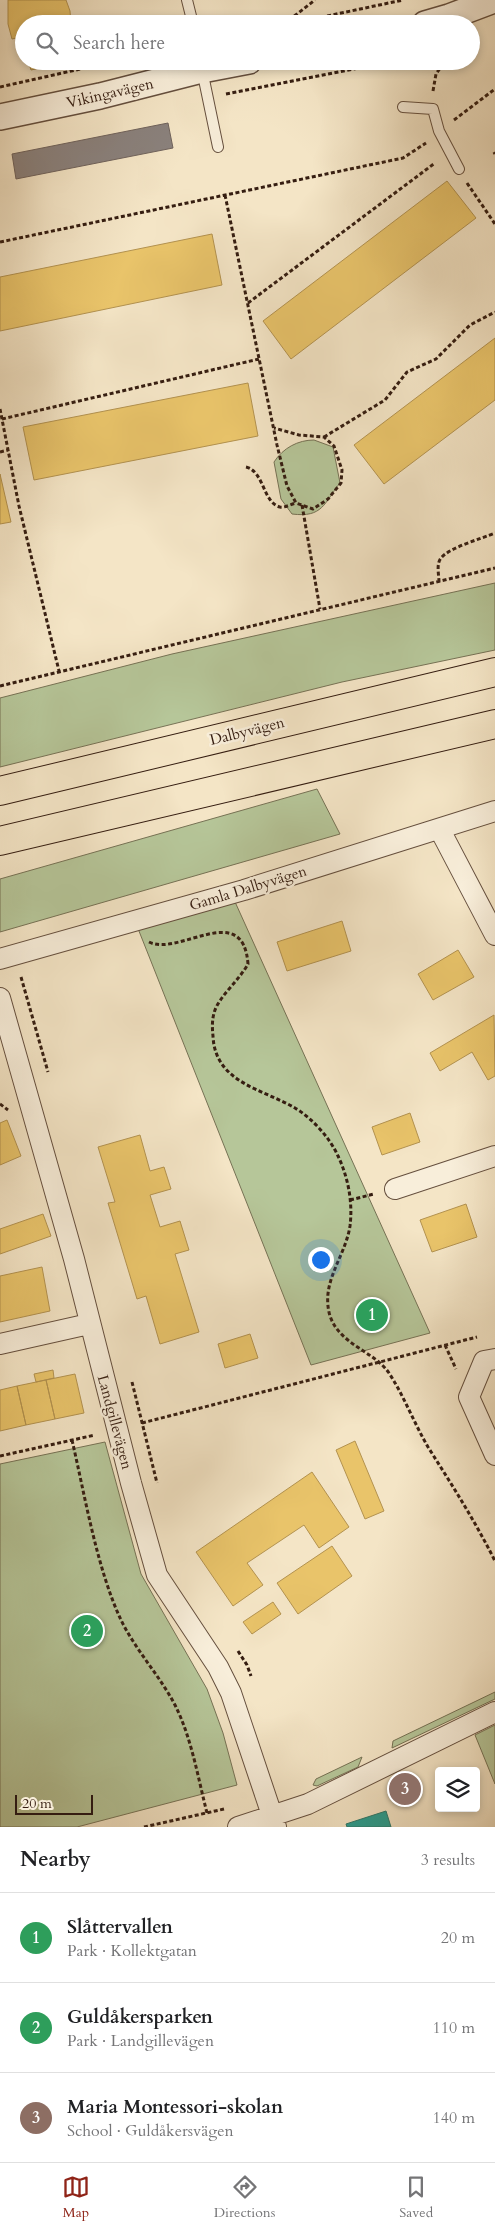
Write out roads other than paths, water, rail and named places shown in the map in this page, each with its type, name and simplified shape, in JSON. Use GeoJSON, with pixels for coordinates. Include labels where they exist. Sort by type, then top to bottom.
{"type":"FeatureCollection","features":[{"type":"Feature","properties":{"kind":"main road","name":"Dalbyvägen"},"geometry":{"type":"LineString","coordinates":[[0,791],[495,672]]}},
{"type":"Feature","properties":{"kind":"main road"},"geometry":{"type":"LineString","coordinates":[[0,841],[495,724]]}},
{"type":"Feature","properties":{"kind":"street"},"geometry":{"type":"LineString","coordinates":[[454,15],[494,0]]}},
{"type":"Feature","properties":{"kind":"street","name":"Vikingavägen"},"geometry":{"type":"LineString","coordinates":[[0,117],[100,96],[188,70]]}},
{"type":"Feature","properties":{"kind":"street","name":"Gamla Dalbyvägen"},"geometry":{"type":"LineString","coordinates":[[8,957],[440,830],[495,811]]}},
{"type":"Feature","properties":{"kind":"street"},"geometry":{"type":"LineString","coordinates":[[440,830],[495,935]]}},
{"type":"Feature","properties":{"kind":"street","name":"Landgillevägen"},"geometry":{"type":"LineString","coordinates":[[0,998],[72,1250],[89,1324],[158,1575],[218,1668],[231,1693],[275,1822]]}},
{"type":"Feature","properties":{"kind":"street"},"geometry":{"type":"LineString","coordinates":[[395,1189],[495,1156]]}},
{"type":"Feature","properties":{"kind":"street"},"geometry":{"type":"LineString","coordinates":[[0,1344],[89,1324]]}},
{"type":"Feature","properties":{"kind":"street"},"geometry":{"type":"LineString","coordinates":[[495,1359],[484,1361],[469,1397],[495,1455]]}},
{"type":"Feature","properties":{"kind":"street"},"geometry":{"type":"LineString","coordinates":[[238,1827],[275,1822],[495,1712]]}},
{"type":"Feature","properties":{"kind":"lane"},"geometry":{"type":"LineString","coordinates":[[187,0],[190,15]]}},
{"type":"Feature","properties":{"kind":"lane"},"geometry":{"type":"LineString","coordinates":[[202,70],[218,147]]}},
{"type":"Feature","properties":{"kind":"lane"},"geometry":{"type":"LineString","coordinates":[[403,107],[433,109],[439,131],[459,169]]}},
{"type":"Feature","properties":{"kind":"place","name":"Slåttervallen"},"geometry":{"type":"Point","coordinates":[372,1315]}},
{"type":"Feature","properties":{"kind":"place","name":"Guldåkersparken"},"geometry":{"type":"Point","coordinates":[87,1631]}},
{"type":"Feature","properties":{"kind":"place","name":"Maria Montessori-skolan"},"geometry":{"type":"Point","coordinates":[405,1789]}}]}
